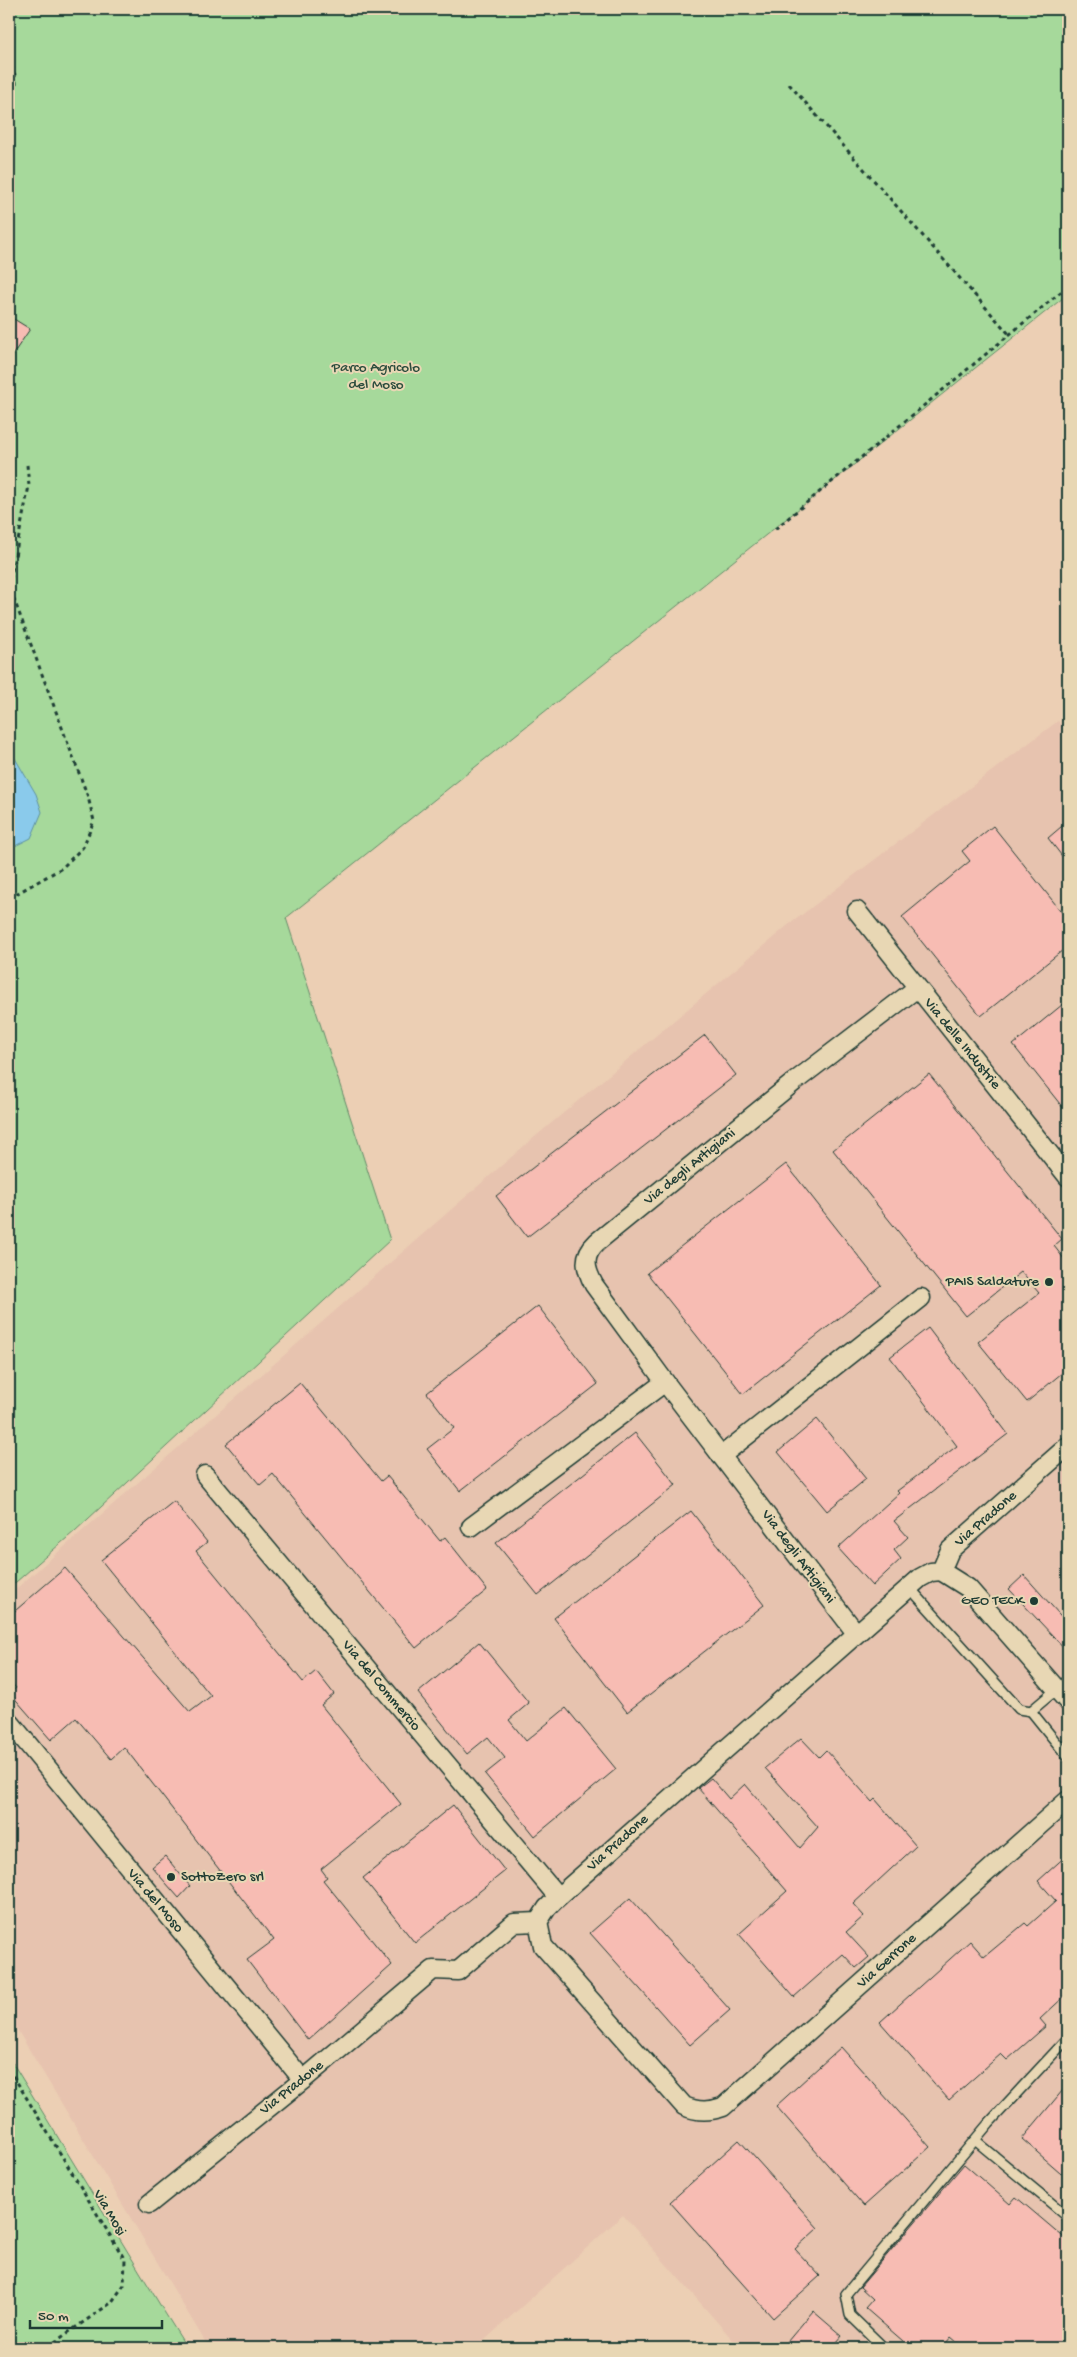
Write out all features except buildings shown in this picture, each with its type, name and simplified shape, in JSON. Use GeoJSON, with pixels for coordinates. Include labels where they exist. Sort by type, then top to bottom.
{"type":"FeatureCollection","features":[{"type":"Feature","properties":{"kind":"street","name":"Via delle Industrie"},"geometry":{"type":"LineString","coordinates":[[857,911],[1068,1177]]}},
{"type":"Feature","properties":{"kind":"street","name":"Via degli Artigiani"},"geometry":{"type":"LineString","coordinates":[[856,1633],[665,1382],[594,1285],[587,1272],[585,1260],[590,1249],[794,1082],[917,988]]}},
{"type":"Feature","properties":{"kind":"street"},"geometry":{"type":"LineString","coordinates":[[721,1456],[921,1298]]}},
{"type":"Feature","properties":{"kind":"street"},"geometry":{"type":"LineString","coordinates":[[471,1527],[665,1382]]}},
{"type":"Feature","properties":{"kind":"street","name":"Via Pradone"},"geometry":{"type":"LineString","coordinates":[[149,2204],[303,2080],[433,1970],[458,1972],[514,1923],[538,1922],[547,1908],[558,1897],[856,1633],[909,1587],[931,1572],[941,1571],[950,1550],[1068,1446]]}},
{"type":"Feature","properties":{"kind":"street","name":"Via del Commercio"},"geometry":{"type":"LineString","coordinates":[[204,1475],[558,1897]]}},
{"type":"Feature","properties":{"kind":"street"},"geometry":{"type":"LineString","coordinates":[[941,1571],[968,1588],[1062,1696]]}},
{"type":"Feature","properties":{"kind":"street","name":"Via del Moso"},"geometry":{"type":"LineString","coordinates":[[9,1721],[303,2080]]}},
{"type":"Feature","properties":{"kind":"street","name":"Via Gerrone"},"geometry":{"type":"LineString","coordinates":[[538,1922],[544,1946],[684,2106],[701,2111],[712,2111],[723,2107],[1068,1800]]}},
{"type":"Feature","properties":{"kind":"lane"},"geometry":{"type":"LineString","coordinates":[[909,1587],[1020,1709],[1031,1711],[1062,1696]]}},
{"type":"Feature","properties":{"kind":"lane"},"geometry":{"type":"LineString","coordinates":[[1031,1711],[1068,1757]]}},
{"type":"Feature","properties":{"kind":"lane"},"geometry":{"type":"LineString","coordinates":[[884,2348],[850,2315],[846,2294],[976,2140],[1068,2038]]}},
{"type":"Feature","properties":{"kind":"lane"},"geometry":{"type":"LineString","coordinates":[[976,2140],[1068,2217]]}},
{"type":"Feature","properties":{"kind":"path"},"geometry":{"type":"LineString","coordinates":[[9,58],[17,80],[13,98],[9,102]]}},
{"type":"Feature","properties":{"kind":"path"},"geometry":{"type":"LineString","coordinates":[[789,84],[1010,334]]}},
{"type":"Feature","properties":{"kind":"path"},"geometry":{"type":"LineString","coordinates":[[775,529],[1068,286]]}},
{"type":"Feature","properties":{"kind":"path"},"geometry":{"type":"LineString","coordinates":[[9,898],[62,868],[83,847],[94,820],[88,797],[9,586],[29,486],[27,466]]}},
{"type":"Feature","properties":{"kind":"path","name":"Via Mosi"},"geometry":{"type":"LineString","coordinates":[[9,2069],[125,2260],[124,2285],[111,2303],[46,2348]]}},
{"type":"Feature","properties":{"kind":"shaded area"},"geometry":{"type":"Polygon","coordinates":[[[1058,721],[1068,733],[1068,2348],[740,2348],[623,2215],[476,2348],[209,2348],[9,2016],[9,1595],[524,1146],[787,926],[1058,721]]]}},
{"type":"Feature","properties":{"kind":"green space","name":"Parco Agricolo del Moso"},"geometry":{"type":"Polygon","coordinates":[[[9,9],[1068,9],[1068,294],[286,918],[390,1240],[75,1531],[9,1588],[9,9]]]}},
{"type":"Feature","properties":{"kind":"green space"},"geometry":{"type":"Polygon","coordinates":[[[9,2057],[165,2313],[187,2348],[9,2348],[9,2057]]]}},
{"type":"Feature","properties":{"kind":"water"},"geometry":{"type":"Polygon","coordinates":[[[9,748],[36,794],[42,812],[31,838],[9,849],[9,748]]]}},
{"type":"Feature","properties":{"kind":"place","name":"PAIS Saldature"},"geometry":{"type":"Point","coordinates":[1049,1282]}},
{"type":"Feature","properties":{"kind":"place","name":"GEO TECK"},"geometry":{"type":"Point","coordinates":[1034,1601]}},
{"type":"Feature","properties":{"kind":"place","name":"SottoZero srl"},"geometry":{"type":"Point","coordinates":[171,1877]}}]}
